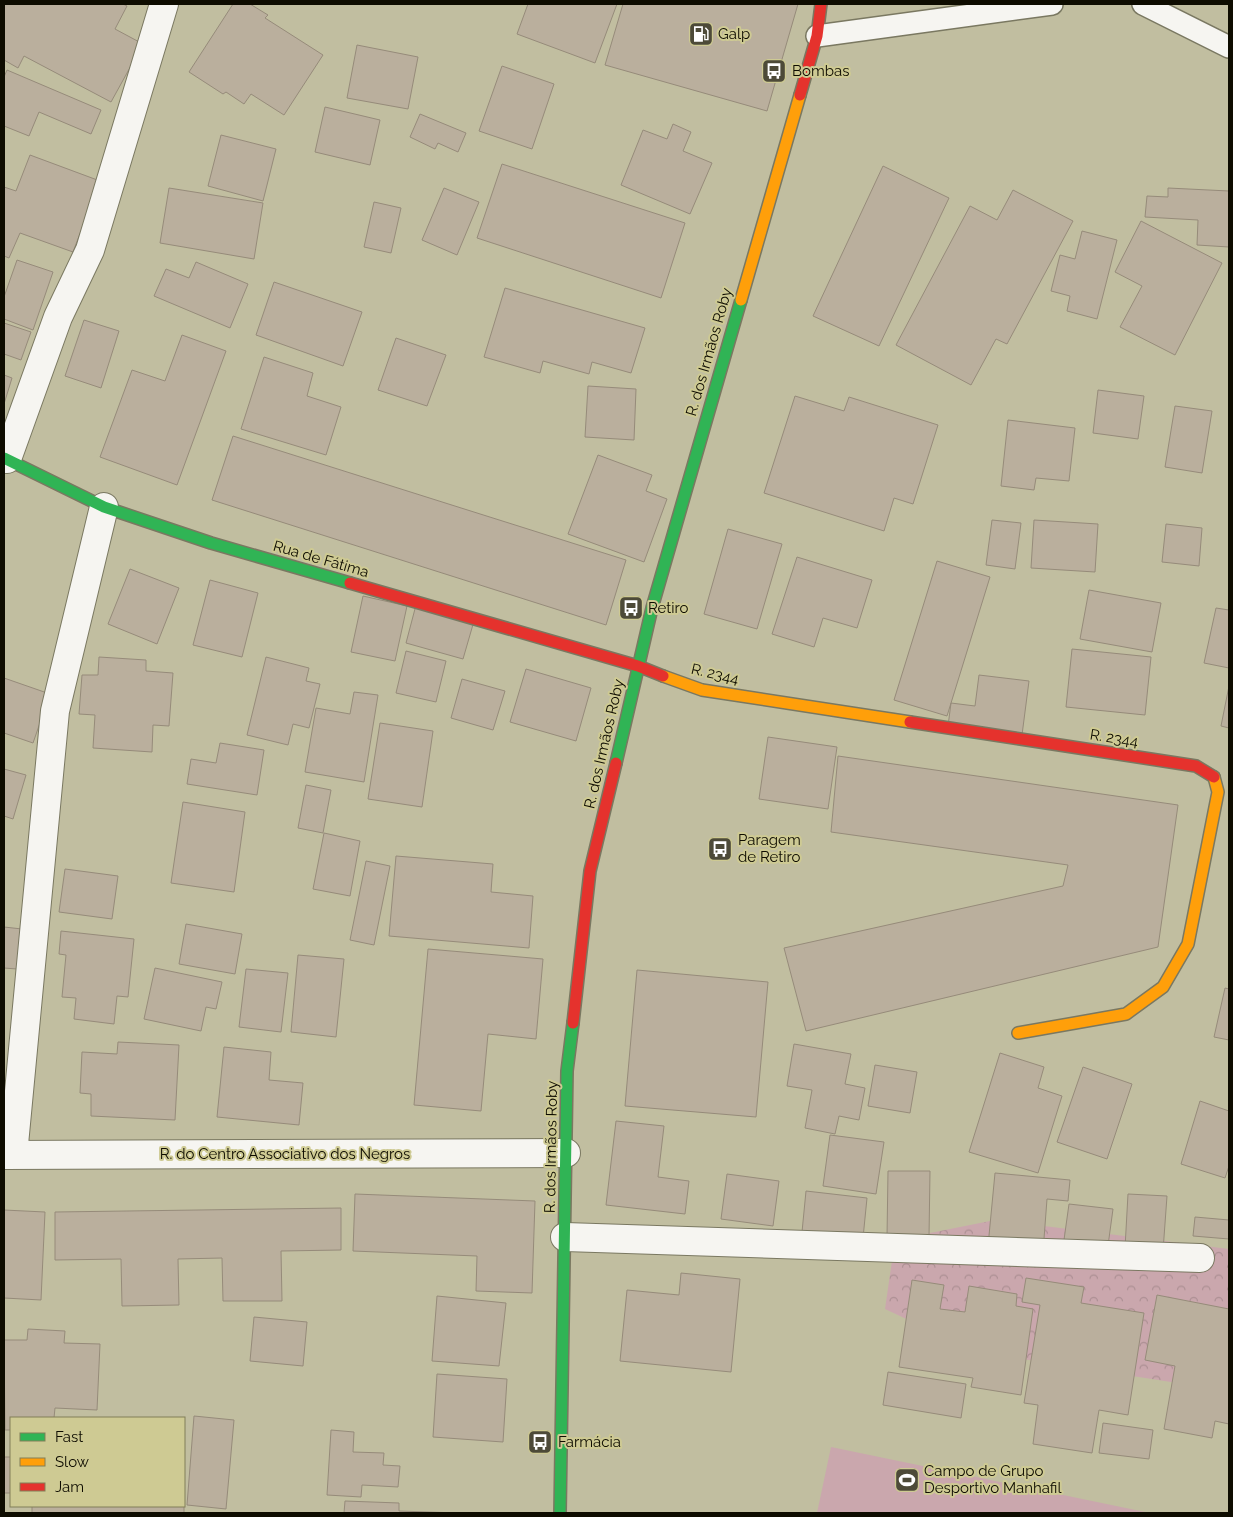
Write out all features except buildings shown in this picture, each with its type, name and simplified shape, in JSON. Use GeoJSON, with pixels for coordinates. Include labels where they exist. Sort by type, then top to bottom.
{"type":"FeatureCollection","features":[{"type":"Feature","properties":{"kind":"street"},"geometry":{"type":"LineString","coordinates":[[5,459],[58,317],[90,250],[164,4]]}},
{"type":"Feature","properties":{"kind":"street","name":"R. dos Irmãos Roby"},"geometry":{"type":"LineString","coordinates":[[560,1513],[567,1071],[590,871],[638,666],[669,545],[817,36],[821,4]]}},
{"type":"Feature","properties":{"kind":"street","name":"Rua de Fátima"},"geometry":{"type":"LineString","coordinates":[[5,459],[104,508],[211,543],[638,666]]}},
{"type":"Feature","properties":{"kind":"street"},"geometry":{"type":"LineString","coordinates":[[8,1155],[55,711],[104,508]]}},
{"type":"Feature","properties":{"kind":"street","name":"R. 2344"},"geometry":{"type":"LineString","coordinates":[[638,666],[702,690],[1196,766],[1214,776],[1218,792],[1188,944],[1163,987],[1126,1014],[1018,1033]]}},
{"type":"Feature","properties":{"kind":"street","name":"R. do Centro Associativo dos Negros"},"geometry":{"type":"LineString","coordinates":[[8,1155],[566,1153]]}},
{"type":"Feature","properties":{"kind":"street"},"geometry":{"type":"LineString","coordinates":[[565,1237],[1200,1258]]}},
{"type":"Feature","properties":{"kind":"lane"},"geometry":{"type":"LineString","coordinates":[[817,36],[1052,4]]}},
{"type":"Feature","properties":{"kind":"lane"},"geometry":{"type":"LineString","coordinates":[[1143,4],[1229,47]]}},
{"type":"Feature","properties":{"kind":"green space"},"geometry":{"type":"Polygon","coordinates":[[[995,1220],[1229,1249],[1229,1391],[977,1352],[885,1309],[895,1240],[995,1220]]]}},
{"type":"Feature","properties":{"kind":"green space","name":"Campo de Grupo Desportivo Manhafil"},"geometry":{"type":"Polygon","coordinates":[[[831,1447],[1150,1513],[817,1513],[831,1447]]]}},
{"type":"Feature","properties":{"kind":"traffic: fast"},"geometry":{"type":"LineString","coordinates":[[616,763],[652,608],[741,300]]}},
{"type":"Feature","properties":{"kind":"traffic: fast"},"geometry":{"type":"LineString","coordinates":[[4,458],[104,507],[211,543],[350,583]]}},
{"type":"Feature","properties":{"kind":"traffic: fast"},"geometry":{"type":"LineString","coordinates":[[560,1513],[567,1071],[573,1023]]}},
{"type":"Feature","properties":{"kind":"traffic: slow"},"geometry":{"type":"LineString","coordinates":[[741,300],[800,95]]}},
{"type":"Feature","properties":{"kind":"traffic: slow"},"geometry":{"type":"LineString","coordinates":[[663,676],[702,690],[910,722]]}},
{"type":"Feature","properties":{"kind":"traffic: slow"},"geometry":{"type":"LineString","coordinates":[[1018,1033],[1126,1014],[1163,987],[1188,944],[1218,792],[1214,777]]}},
{"type":"Feature","properties":{"kind":"traffic: jam"},"geometry":{"type":"LineString","coordinates":[[800,95],[817,36],[821,4]]}},
{"type":"Feature","properties":{"kind":"traffic: jam"},"geometry":{"type":"LineString","coordinates":[[350,583],[638,666],[663,676]]}},
{"type":"Feature","properties":{"kind":"traffic: jam"},"geometry":{"type":"LineString","coordinates":[[910,722],[1196,766],[1214,777]]}},
{"type":"Feature","properties":{"kind":"traffic: jam"},"geometry":{"type":"LineString","coordinates":[[573,1023],[590,871],[616,763]]}},
{"type":"Feature","properties":{"kind":"place","name":"Galp"},"geometry":{"type":"Point","coordinates":[701,34]}},
{"type":"Feature","properties":{"kind":"place","name":"Bombas"},"geometry":{"type":"Point","coordinates":[774,71]}},
{"type":"Feature","properties":{"kind":"place","name":"Retiro"},"geometry":{"type":"Point","coordinates":[631,608]}},
{"type":"Feature","properties":{"kind":"place","name":"Paragem de Retiro"},"geometry":{"type":"Point","coordinates":[720,849]}},
{"type":"Feature","properties":{"kind":"place","name":"Farmácia"},"geometry":{"type":"Point","coordinates":[540,1442]}},
{"type":"Feature","properties":{"kind":"place","name":"Campo de Grupo Desportivo Manhafil"},"geometry":{"type":"Point","coordinates":[907,1480]}}]}
